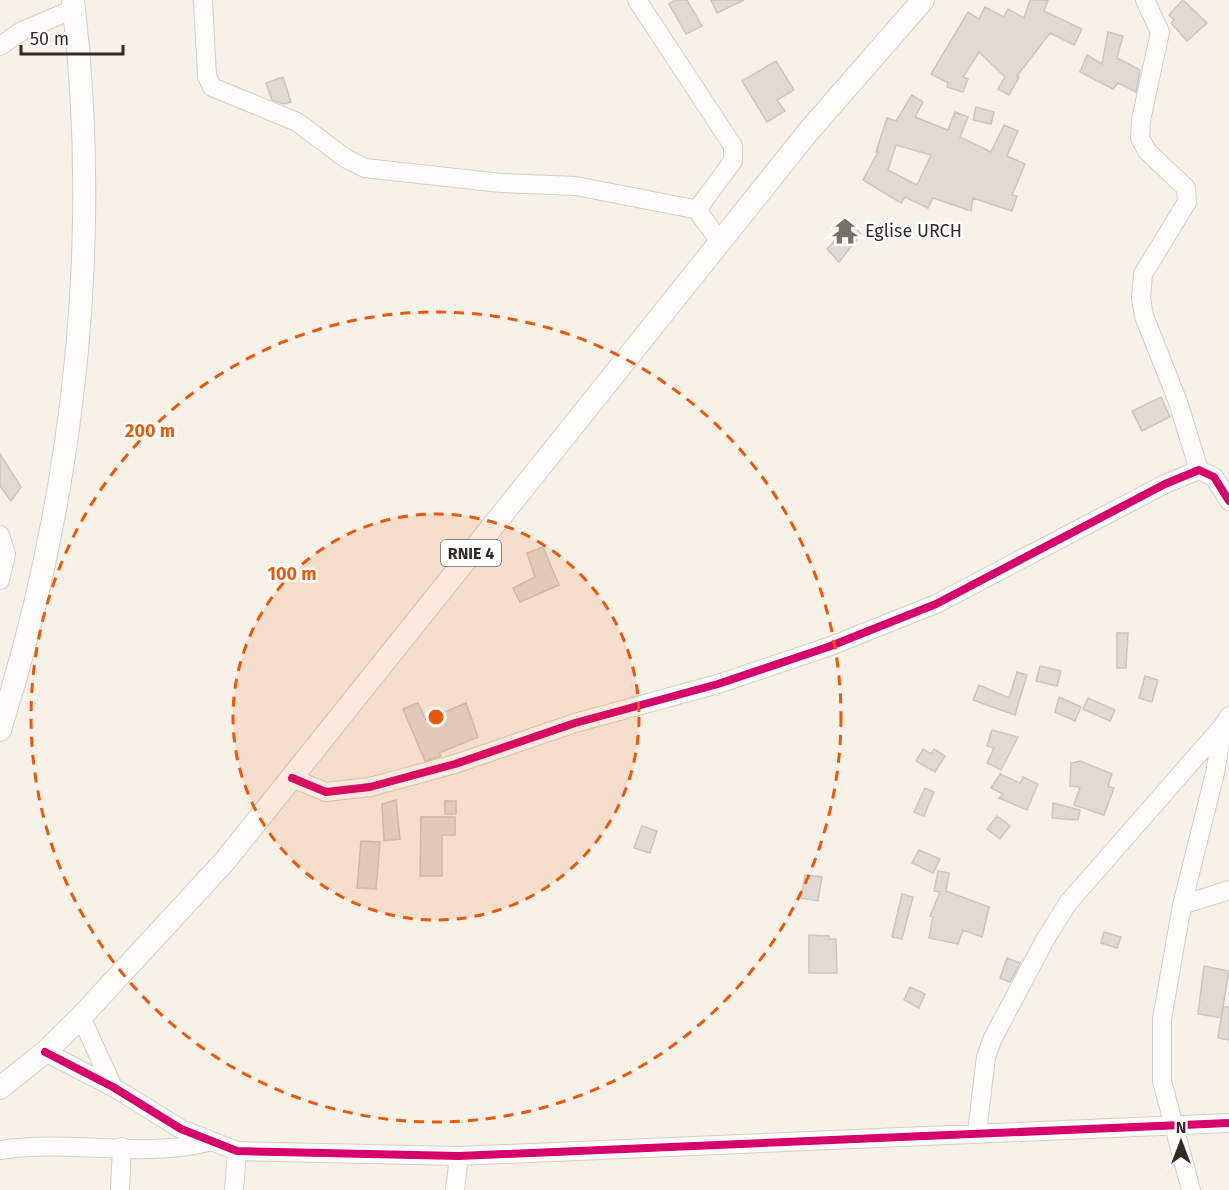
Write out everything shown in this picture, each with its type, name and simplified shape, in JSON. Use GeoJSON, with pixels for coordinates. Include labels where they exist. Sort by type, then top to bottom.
{"type":"FeatureCollection","features":[{"type":"Feature","properties":{"kind":"main road","name":"RNIE 4"},"geometry":{"type":"LineString","coordinates":[[0,1088],[45,1052],[81,1017],[225,861],[807,132],[923,0]]}},
{"type":"Feature","properties":{"kind":"main road"},"geometry":{"type":"LineString","coordinates":[[0,730],[28,630],[55,510],[74,369],[84,222],[83,164],[73,4]]}},
{"type":"Feature","properties":{"kind":"street"},"geometry":{"type":"LineString","coordinates":[[202,0],[207,76],[212,87],[297,122],[355,164],[378,171],[412,175],[576,186],[699,210],[720,241]]}},
{"type":"Feature","properties":{"kind":"street"},"geometry":{"type":"LineString","coordinates":[[637,0],[733,146],[733,161],[700,205],[699,210]]}},
{"type":"Feature","properties":{"kind":"street"},"geometry":{"type":"LineString","coordinates":[[1145,0],[1160,32],[1141,120],[1140,138],[1147,151],[1186,188],[1187,202],[1143,274],[1141,298],[1144,315],[1182,413],[1199,470]]}},
{"type":"Feature","properties":{"kind":"street"},"geometry":{"type":"LineString","coordinates":[[0,46],[22,31],[73,4]]}},
{"type":"Feature","properties":{"kind":"street"},"geometry":{"type":"LineString","coordinates":[[292,778],[326,792],[339,792],[398,780],[455,765],[575,723],[718,684],[806,655],[936,604],[1165,484],[1199,470],[1214,477],[1229,501]]}},
{"type":"Feature","properties":{"kind":"street"},"geometry":{"type":"LineString","coordinates":[[0,536],[6,554],[0,580]]}},
{"type":"Feature","properties":{"kind":"street"},"geometry":{"type":"LineString","coordinates":[[1191,1190],[1175,1125],[1161,1081],[1161,1019],[1182,905],[1226,721]]}},
{"type":"Feature","properties":{"kind":"street"},"geometry":{"type":"LineString","coordinates":[[977,1132],[984,1069],[993,1038],[1045,940],[1068,903],[1226,721]]}},
{"type":"Feature","properties":{"kind":"street"},"geometry":{"type":"LineString","coordinates":[[1182,905],[1229,890]]}},
{"type":"Feature","properties":{"kind":"street"},"geometry":{"type":"LineString","coordinates":[[81,1017],[112,1087]]}},
{"type":"Feature","properties":{"kind":"street"},"geometry":{"type":"LineString","coordinates":[[45,1052],[208,1142],[237,1151],[459,1156],[1229,1123]]}},
{"type":"Feature","properties":{"kind":"street"},"geometry":{"type":"LineString","coordinates":[[0,1149],[24,1146],[163,1149],[208,1142]]}},
{"type":"Feature","properties":{"kind":"street"},"geometry":{"type":"LineString","coordinates":[[120,1190],[122,1147]]}},
{"type":"Feature","properties":{"kind":"street"},"geometry":{"type":"LineString","coordinates":[[234,1190],[237,1151]]}},
{"type":"Feature","properties":{"kind":"street"},"geometry":{"type":"LineString","coordinates":[[455,1190],[459,1156]]}},
{"type":"Feature","properties":{"kind":"building"},"geometry":{"type":"Polygon","coordinates":[[[675,0],[687,0],[702,26],[686,34],[669,4],[675,0]]]}},
{"type":"Feature","properties":{"kind":"building"},"geometry":{"type":"Polygon","coordinates":[[[711,0],[744,0],[717,13],[711,0]]]}},
{"type":"Feature","properties":{"kind":"building"},"geometry":{"type":"Polygon","coordinates":[[[1030,0],[1048,0],[1044,11],[1082,29],[1074,45],[1050,33],[1017,76],[1019,77],[1009,95],[998,89],[1005,77],[979,52],[963,77],[968,79],[963,92],[947,87],[948,83],[931,74],[968,12],[979,19],[985,7],[1004,17],[1008,9],[1024,18],[1030,0]]]}},
{"type":"Feature","properties":{"kind":"building"},"geometry":{"type":"Polygon","coordinates":[[[1183,0],[1207,23],[1187,41],[1171,23],[1174,20],[1169,15],[1183,0]]]}},
{"type":"Feature","properties":{"kind":"building"},"geometry":{"type":"Polygon","coordinates":[[[1108,32],[1123,36],[1117,58],[1140,70],[1136,92],[1118,83],[1113,89],[1080,72],[1087,55],[1102,64],[1108,32]]]}},
{"type":"Feature","properties":{"kind":"building"},"geometry":{"type":"Polygon","coordinates":[[[776,61],[794,90],[777,100],[785,111],[767,122],[742,81],[776,61]]]}},
{"type":"Feature","properties":{"kind":"building"},"geometry":{"type":"Polygon","coordinates":[[[283,77],[291,102],[284,104],[272,100],[266,83],[283,77]]]}},
{"type":"Feature","properties":{"kind":"building"},"geometry":{"type":"Polygon","coordinates":[[[912,95],[923,102],[915,117],[948,130],[955,112],[968,117],[960,137],[991,152],[1004,125],[1018,131],[1007,156],[1025,164],[1012,195],[1017,196],[1012,211],[973,198],[971,211],[933,198],[928,208],[905,197],[901,203],[863,180],[878,152],[876,152],[887,118],[896,121],[912,95]],[[896,145],[888,170],[917,185],[931,155],[896,145]]]}},
{"type":"Feature","properties":{"kind":"building"},"geometry":{"type":"Polygon","coordinates":[[[976,107],[994,112],[991,124],[973,120],[976,107]]]}},
{"type":"Feature","properties":{"kind":"building"},"geometry":{"type":"Polygon","coordinates":[[[851,223],[861,234],[839,262],[827,249],[851,223]]]}},
{"type":"Feature","properties":{"kind":"building"},"geometry":{"type":"Polygon","coordinates":[[[1161,397],[1170,417],[1142,431],[1132,411],[1161,397]]]}},
{"type":"Feature","properties":{"kind":"building"},"geometry":{"type":"Polygon","coordinates":[[[0,454],[21,487],[11,501],[0,486],[0,454]]]}},
{"type":"Feature","properties":{"kind":"building"},"geometry":{"type":"Polygon","coordinates":[[[543,547],[559,585],[520,602],[513,588],[535,577],[527,553],[543,547]]]}},
{"type":"Feature","properties":{"kind":"building"},"geometry":{"type":"Polygon","coordinates":[[[1117,633],[1128,633],[1126,668],[1117,668],[1117,633]]]}},
{"type":"Feature","properties":{"kind":"building"},"geometry":{"type":"Polygon","coordinates":[[[1040,666],[1061,671],[1057,686],[1036,681],[1040,666]]]}},
{"type":"Feature","properties":{"kind":"building"},"geometry":{"type":"Polygon","coordinates":[[[1017,672],[1027,675],[1015,715],[973,700],[979,685],[1009,698],[1017,672]]]}},
{"type":"Feature","properties":{"kind":"building"},"geometry":{"type":"Polygon","coordinates":[[[1145,676],[1158,680],[1152,702],[1139,698],[1145,676]]]}},
{"type":"Feature","properties":{"kind":"building"},"geometry":{"type":"Polygon","coordinates":[[[1059,697],[1081,707],[1075,721],[1055,712],[1059,697]]]}},
{"type":"Feature","properties":{"kind":"building"},"geometry":{"type":"Polygon","coordinates":[[[1088,698],[1115,710],[1110,721],[1083,709],[1088,698]]]}},
{"type":"Feature","properties":{"kind":"building"},"geometry":{"type":"Polygon","coordinates":[[[418,703],[426,720],[466,703],[478,737],[439,753],[441,756],[425,761],[403,709],[418,703]]]}},
{"type":"Feature","properties":{"kind":"building"},"geometry":{"type":"Polygon","coordinates":[[[992,730],[1018,737],[1001,770],[987,763],[994,748],[987,746],[992,730]]]}},
{"type":"Feature","properties":{"kind":"building"},"geometry":{"type":"Polygon","coordinates":[[[923,749],[931,754],[934,749],[945,756],[935,772],[916,761],[923,749]]]}},
{"type":"Feature","properties":{"kind":"building"},"geometry":{"type":"Polygon","coordinates":[[[1080,761],[1112,774],[1108,786],[1114,788],[1104,815],[1074,805],[1080,787],[1070,786],[1071,763],[1080,761]]]}},
{"type":"Feature","properties":{"kind":"building"},"geometry":{"type":"Polygon","coordinates":[[[1000,774],[1020,783],[1023,777],[1038,784],[1027,810],[999,798],[1003,794],[991,788],[1000,774]]]}},
{"type":"Feature","properties":{"kind":"building"},"geometry":{"type":"Polygon","coordinates":[[[925,788],[934,792],[924,816],[914,812],[925,788]]]}},
{"type":"Feature","properties":{"kind":"building"},"geometry":{"type":"Polygon","coordinates":[[[396,800],[400,839],[384,841],[382,804],[396,800]]]}},
{"type":"Feature","properties":{"kind":"building"},"geometry":{"type":"Polygon","coordinates":[[[445,801],[456,801],[456,814],[445,814],[445,801]]]}},
{"type":"Feature","properties":{"kind":"building"},"geometry":{"type":"Polygon","coordinates":[[[1053,803],[1080,810],[1078,820],[1052,818],[1053,803]]]}},
{"type":"Feature","properties":{"kind":"building"},"geometry":{"type":"Polygon","coordinates":[[[997,816],[1010,826],[1000,839],[987,829],[997,816]]]}},
{"type":"Feature","properties":{"kind":"building"},"geometry":{"type":"Polygon","coordinates":[[[421,817],[455,817],[455,835],[442,835],[442,876],[420,876],[421,817]]]}},
{"type":"Feature","properties":{"kind":"building"},"geometry":{"type":"Polygon","coordinates":[[[642,826],[657,831],[650,853],[634,848],[642,826]]]}},
{"type":"Feature","properties":{"kind":"building"},"geometry":{"type":"Polygon","coordinates":[[[361,841],[380,842],[376,889],[357,888],[361,841]]]}},
{"type":"Feature","properties":{"kind":"building"},"geometry":{"type":"Polygon","coordinates":[[[919,850],[940,859],[933,873],[912,863],[919,850]]]}},
{"type":"Feature","properties":{"kind":"building"},"geometry":{"type":"Polygon","coordinates":[[[938,871],[949,873],[946,891],[989,907],[982,937],[963,930],[958,944],[929,938],[933,917],[930,916],[940,892],[934,891],[938,871]]]}},
{"type":"Feature","properties":{"kind":"building"},"geometry":{"type":"Polygon","coordinates":[[[805,875],[822,877],[818,901],[801,898],[805,875]]]}},
{"type":"Feature","properties":{"kind":"building"},"geometry":{"type":"Polygon","coordinates":[[[902,894],[913,897],[902,939],[892,937],[902,894]]]}},
{"type":"Feature","properties":{"kind":"building"},"geometry":{"type":"Polygon","coordinates":[[[1104,932],[1121,937],[1117,948],[1101,943],[1104,932]]]}},
{"type":"Feature","properties":{"kind":"building"},"geometry":{"type":"Polygon","coordinates":[[[809,935],[829,936],[829,939],[836,939],[837,973],[809,973],[809,935]]]}},
{"type":"Feature","properties":{"kind":"building"},"geometry":{"type":"Polygon","coordinates":[[[1007,958],[1020,963],[1010,982],[1000,978],[1007,958]]]}},
{"type":"Feature","properties":{"kind":"building"},"geometry":{"type":"Polygon","coordinates":[[[1204,966],[1229,971],[1221,1018],[1198,1014],[1204,966]]]}},
{"type":"Feature","properties":{"kind":"building"},"geometry":{"type":"Polygon","coordinates":[[[910,987],[925,994],[919,1008],[904,1000],[910,987]]]}},
{"type":"Feature","properties":{"kind":"building"},"geometry":{"type":"Polygon","coordinates":[[[1223,1007],[1229,1007],[1229,1040],[1218,1038],[1223,1007]]]}},
{"type":"Feature","properties":{"kind":"cycle path"},"geometry":{"type":"LineString","coordinates":[[292,778],[326,792],[370,787],[455,764],[575,723],[718,684],[828,647],[936,604],[1165,484],[1199,470],[1214,477],[1229,501]]}},
{"type":"Feature","properties":{"kind":"cycle path"},"geometry":{"type":"LineString","coordinates":[[45,1052],[113,1087],[181,1129],[237,1151],[459,1156],[1229,1123]]}},
{"type":"Feature","properties":{"kind":"place","name":"Eglise URCH"},"geometry":{"type":"Point","coordinates":[845,231]}}]}
